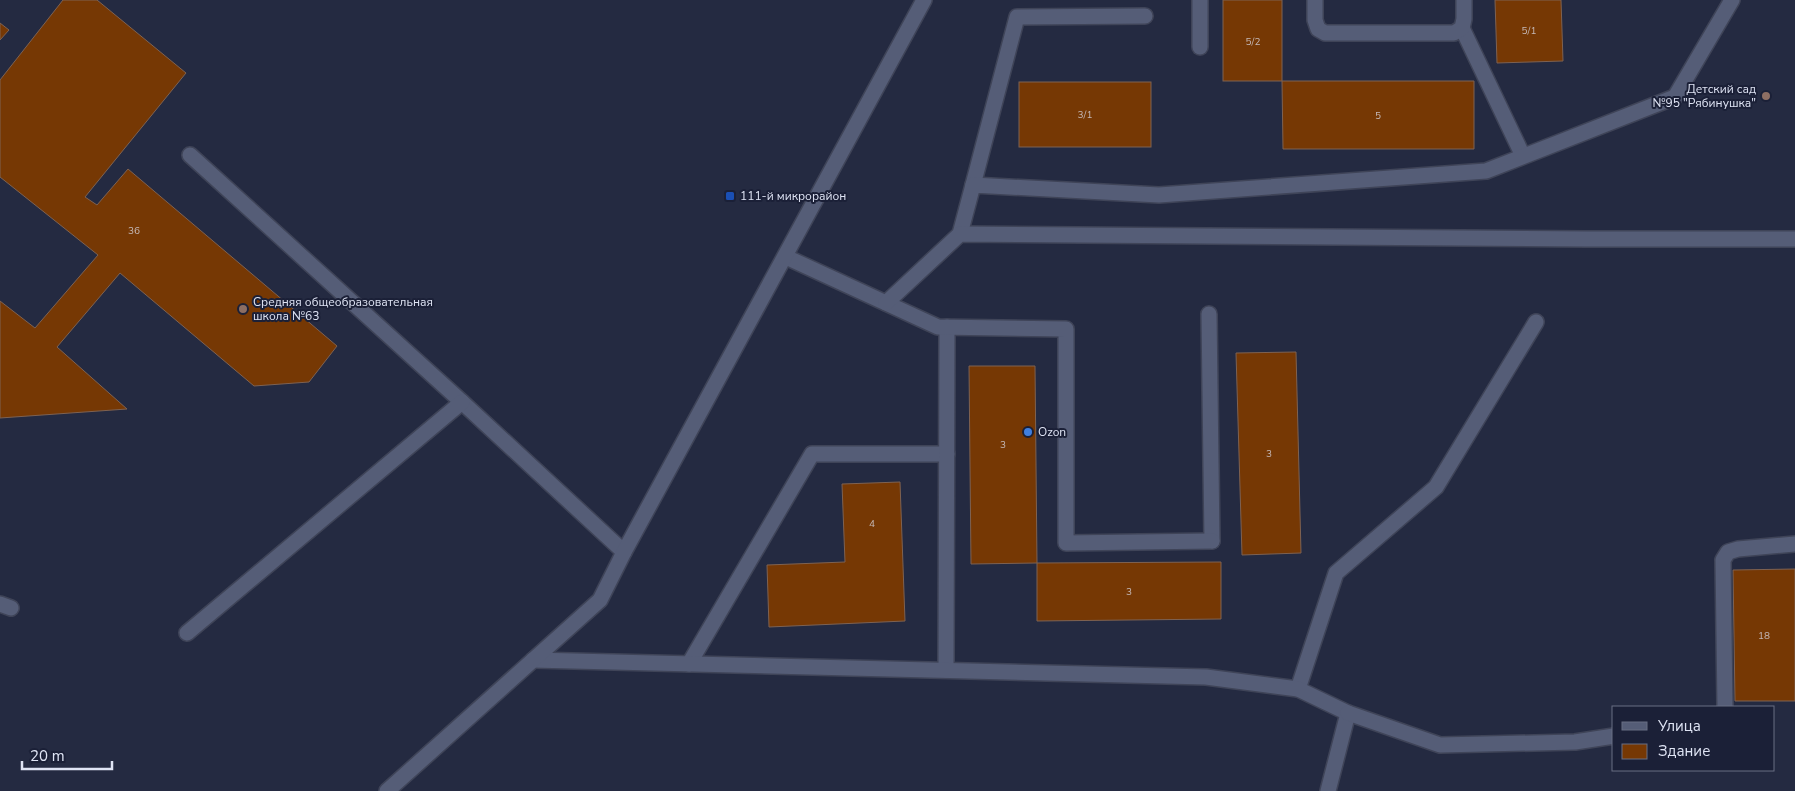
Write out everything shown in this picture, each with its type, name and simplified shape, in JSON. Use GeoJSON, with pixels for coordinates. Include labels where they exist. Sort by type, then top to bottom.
{"type":"FeatureCollection","features":[{"type":"Feature","properties":{"kind":"street"},"geometry":{"type":"LineString","coordinates":[[387,791],[600,600],[624,552],[924,0]]}},
{"type":"Feature","properties":{"kind":"street"},"geometry":{"type":"LineString","coordinates":[[1200,0],[1200,47]]}},
{"type":"Feature","properties":{"kind":"street"},"geometry":{"type":"LineString","coordinates":[[1316,0],[1318,29],[1326,33],[1454,33],[1462,28]]}},
{"type":"Feature","properties":{"kind":"street"},"geometry":{"type":"LineString","coordinates":[[1464,0],[1462,28],[1523,156]]}},
{"type":"Feature","properties":{"kind":"street"},"geometry":{"type":"LineString","coordinates":[[973,185],[1159,195],[1486,171],[1674,97],[1732,0]]}},
{"type":"Feature","properties":{"kind":"street"},"geometry":{"type":"LineString","coordinates":[[886,303],[960,234],[1017,17],[1145,16]]}},
{"type":"Feature","properties":{"kind":"street"},"geometry":{"type":"LineString","coordinates":[[190,155],[624,552]]}},
{"type":"Feature","properties":{"kind":"street"},"geometry":{"type":"LineString","coordinates":[[960,234],[1795,239]]}},
{"type":"Feature","properties":{"kind":"street"},"geometry":{"type":"LineString","coordinates":[[786,257],[938,327],[1066,329],[1066,543],[1212,540],[1209,314]]}},
{"type":"Feature","properties":{"kind":"street"},"geometry":{"type":"LineString","coordinates":[[1298,689],[1336,573],[1436,487],[1536,322]]}},
{"type":"Feature","properties":{"kind":"street"},"geometry":{"type":"LineString","coordinates":[[946,670],[948,327]]}},
{"type":"Feature","properties":{"kind":"street"},"geometry":{"type":"LineString","coordinates":[[187,633],[462,402]]}},
{"type":"Feature","properties":{"kind":"street"},"geometry":{"type":"LineString","coordinates":[[689,664],[812,454],[947,454]]}},
{"type":"Feature","properties":{"kind":"street"},"geometry":{"type":"LineString","coordinates":[[1725,706],[1722,560],[1728,552],[1738,549],[1795,544]]}},
{"type":"Feature","properties":{"kind":"street"},"geometry":{"type":"LineString","coordinates":[[534,660],[1206,677],[1298,689],[1348,714],[1440,745],[1575,742],[1612,736]]}},
{"type":"Feature","properties":{"kind":"street"},"geometry":{"type":"LineString","coordinates":[[1328,791],[1348,714]]}},
{"type":"Feature","properties":{"kind":"building"},"geometry":{"type":"Polygon","coordinates":[[[63,0],[97,0],[186,73],[85,197],[97,205],[128,169],[337,346],[309,382],[254,386],[120,273],[57,347],[127,409],[0,418],[0,301],[35,328],[98,255],[0,177],[0,80],[63,0]]]}},
{"type":"Feature","properties":{"kind":"building"},"geometry":{"type":"Polygon","coordinates":[[[1223,0],[1282,0],[1282,81],[1223,81],[1223,0]]]}},
{"type":"Feature","properties":{"kind":"building"},"geometry":{"type":"Polygon","coordinates":[[[1495,0],[1561,0],[1563,61],[1497,63],[1495,0]]]}},
{"type":"Feature","properties":{"kind":"building"},"geometry":{"type":"Polygon","coordinates":[[[0,23],[9,30],[0,40],[0,23]]]}},
{"type":"Feature","properties":{"kind":"building"},"geometry":{"type":"Polygon","coordinates":[[[1282,81],[1474,81],[1474,149],[1283,149],[1282,81]]]}},
{"type":"Feature","properties":{"kind":"building"},"geometry":{"type":"Polygon","coordinates":[[[1019,82],[1151,82],[1151,147],[1019,147],[1019,82]]]}},
{"type":"Feature","properties":{"kind":"building"},"geometry":{"type":"Polygon","coordinates":[[[1296,352],[1301,553],[1242,555],[1236,353],[1296,352]]]}},
{"type":"Feature","properties":{"kind":"building"},"geometry":{"type":"Polygon","coordinates":[[[969,366],[1035,366],[1037,563],[971,564],[969,366]]]}},
{"type":"Feature","properties":{"kind":"building"},"geometry":{"type":"Polygon","coordinates":[[[900,482],[905,621],[769,627],[767,565],[845,562],[842,484],[900,482]]]}},
{"type":"Feature","properties":{"kind":"building"},"geometry":{"type":"Polygon","coordinates":[[[1221,562],[1221,619],[1037,621],[1037,563],[1221,562]]]}},
{"type":"Feature","properties":{"kind":"building"},"geometry":{"type":"Polygon","coordinates":[[[1795,569],[1795,701],[1735,701],[1733,570],[1795,569]]]}},
{"type":"Feature","properties":{"kind":"place","name":"Детский сад №95 \"Рябинушка\""},"geometry":{"type":"Point","coordinates":[1766,96]}},
{"type":"Feature","properties":{"kind":"place","name":"111-й микрорайон"},"geometry":{"type":"Point","coordinates":[730,196]}},
{"type":"Feature","properties":{"kind":"place","name":"Средняя общеобразовательная школа №63"},"geometry":{"type":"Point","coordinates":[243,309]}},
{"type":"Feature","properties":{"kind":"place","name":"Ozon"},"geometry":{"type":"Point","coordinates":[1028,432]}}]}
